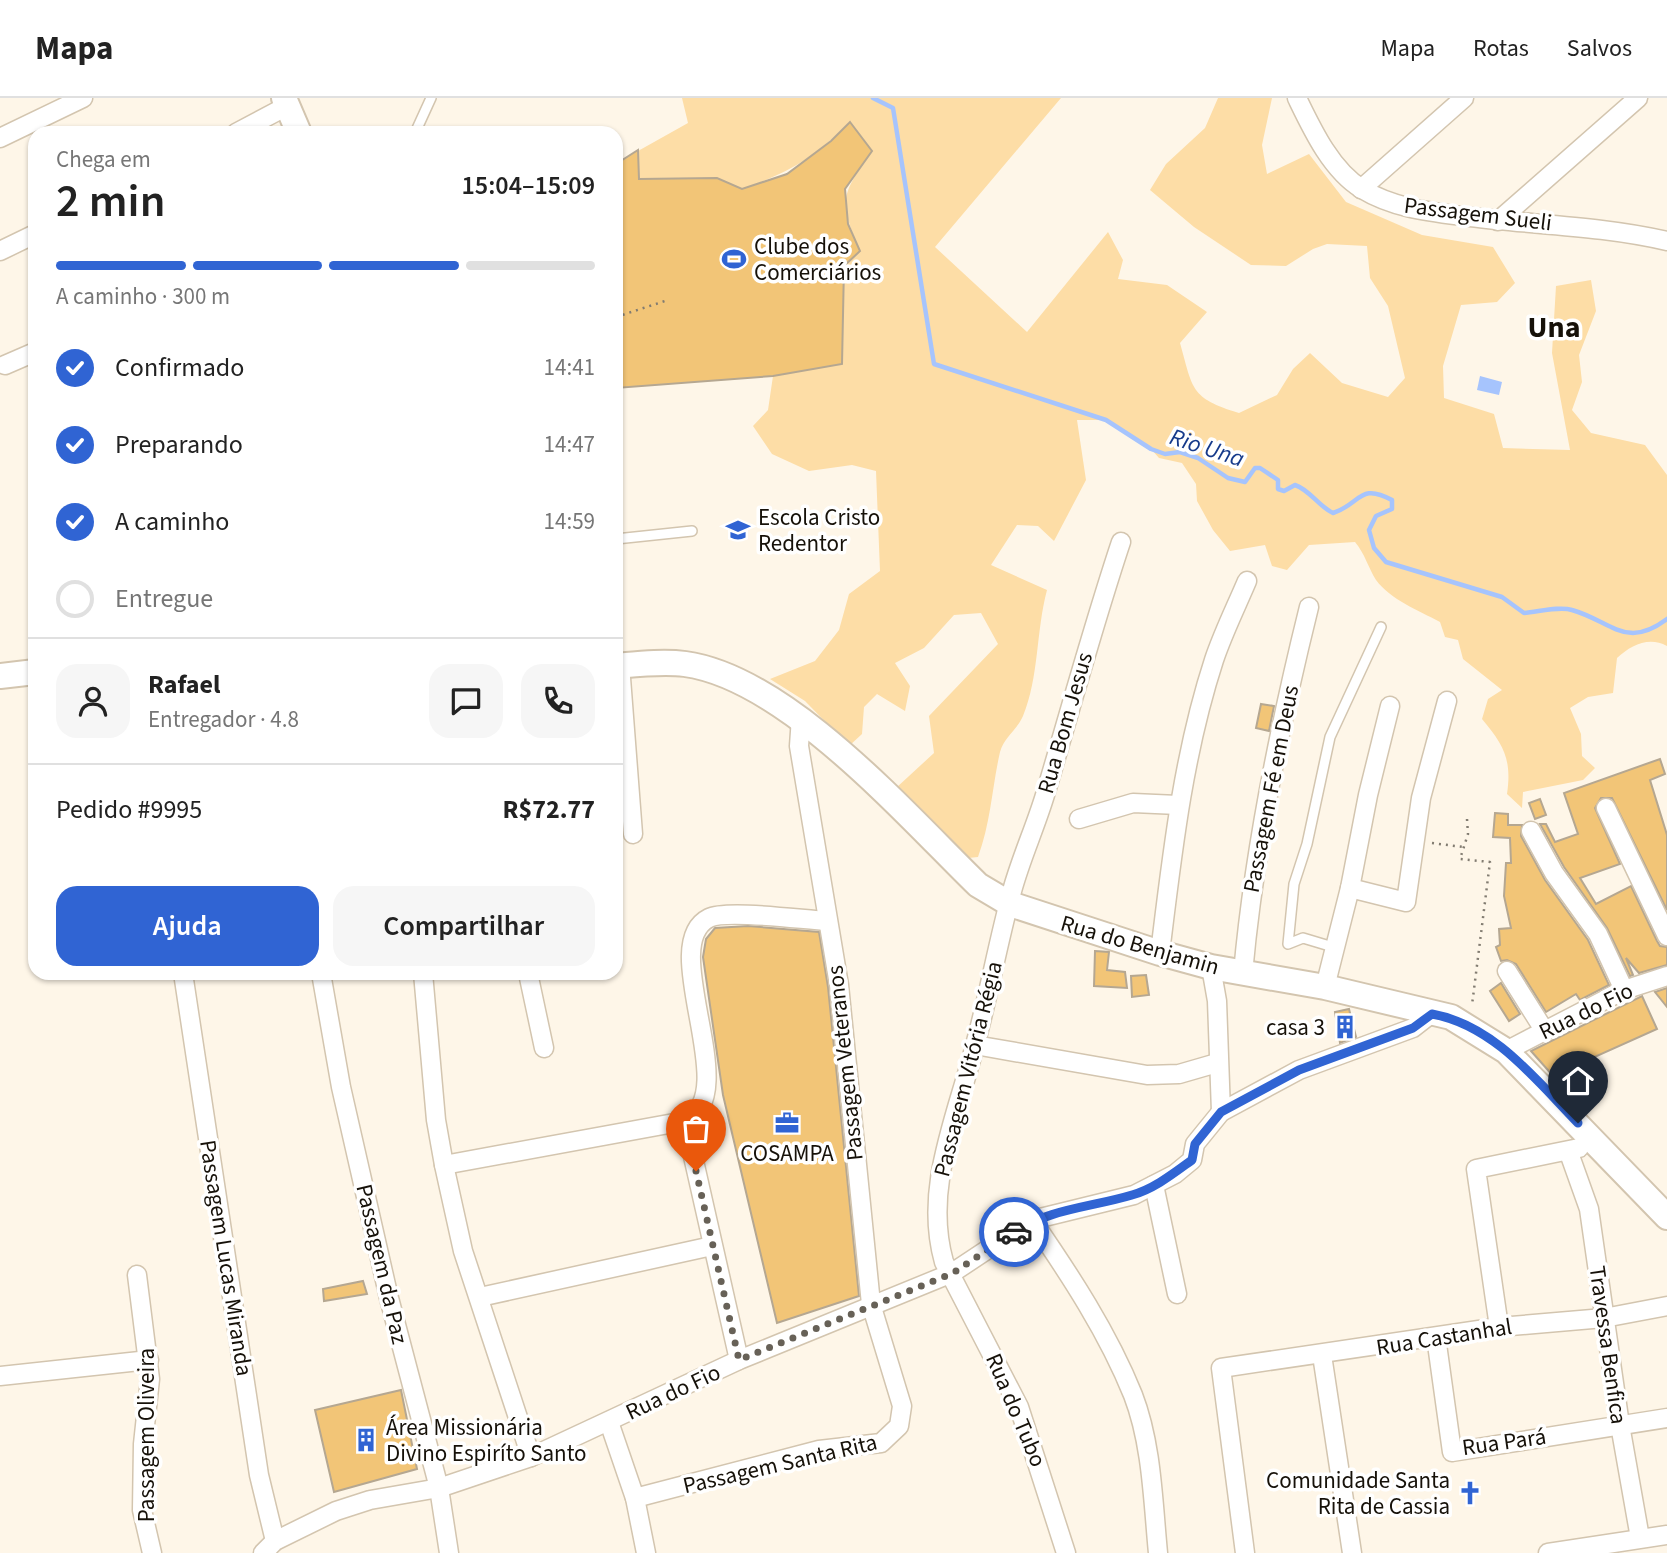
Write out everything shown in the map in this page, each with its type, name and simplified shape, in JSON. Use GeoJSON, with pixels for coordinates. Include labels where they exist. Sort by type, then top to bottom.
{"type":"FeatureCollection","features":[{"type":"Feature","properties":{"kind":"main road"},"geometry":{"type":"LineString","coordinates":[[286,102],[296,126]]}},
{"type":"Feature","properties":{"kind":"main road","name":"Rua do Benjamin"},"geometry":{"type":"LineString","coordinates":[[623,666],[666,663],[704,669],[743,685],[801,717],[978,885],[1010,904],[1211,967],[1325,987],[1451,1019],[1506,1051],[1667,1217]]}},
{"type":"Feature","properties":{"kind":"main road"},"geometry":{"type":"LineString","coordinates":[[0,676],[28,673]]}},
{"type":"Feature","properties":{"kind":"street"},"geometry":{"type":"LineString","coordinates":[[0,138],[83,98]]}},
{"type":"Feature","properties":{"kind":"street","name":"Passagem Sueli"},"geometry":{"type":"LineString","coordinates":[[1297,98],[1329,155],[1361,189],[1414,210],[1589,228],[1667,241]]}},
{"type":"Feature","properties":{"kind":"street"},"geometry":{"type":"LineString","coordinates":[[1361,189],[1464,98]]}},
{"type":"Feature","properties":{"kind":"street"},"geometry":{"type":"LineString","coordinates":[[1498,220],[1638,98]]}},
{"type":"Feature","properties":{"kind":"street"},"geometry":{"type":"LineString","coordinates":[[247,126],[286,102]]}},
{"type":"Feature","properties":{"kind":"street"},"geometry":{"type":"LineString","coordinates":[[0,251],[28,237]]}},
{"type":"Feature","properties":{"kind":"street"},"geometry":{"type":"LineString","coordinates":[[5,365],[28,355]]}},
{"type":"Feature","properties":{"kind":"street","name":"Rua Bom Jesus"},"geometry":{"type":"LineString","coordinates":[[1010,904],[1121,542]]}},
{"type":"Feature","properties":{"kind":"street"},"geometry":{"type":"LineString","coordinates":[[1160,953],[1178,805],[1206,684],[1247,581]]}},
{"type":"Feature","properties":{"kind":"street","name":"Passagem Fé em Deus"},"geometry":{"type":"LineString","coordinates":[[1243,973],[1251,887],[1284,708],[1309,607]]}},
{"type":"Feature","properties":{"kind":"street"},"geometry":{"type":"LineString","coordinates":[[1350,888],[1406,902],[1421,798],[1447,701]]}},
{"type":"Feature","properties":{"kind":"street"},"geometry":{"type":"LineString","coordinates":[[1325,987],[1390,706]]}},
{"type":"Feature","properties":{"kind":"street","name":"Passagem Veteranos"},"geometry":{"type":"LineString","coordinates":[[801,717],[799,746],[839,985],[851,1076],[871,1304],[902,1406]]}},
{"type":"Feature","properties":{"kind":"street"},"geometry":{"type":"LineString","coordinates":[[623,722],[633,834]]}},
{"type":"Feature","properties":{"kind":"street"},"geometry":{"type":"LineString","coordinates":[[1079,819],[1133,803],[1178,805]]}},
{"type":"Feature","properties":{"kind":"street"},"geometry":{"type":"LineString","coordinates":[[1606,808],[1667,936]]}},
{"type":"Feature","properties":{"kind":"street"},"geometry":{"type":"LineString","coordinates":[[1531,831],[1554,873],[1598,934],[1624,990]]}},
{"type":"Feature","properties":{"kind":"street","name":"Passagem Vitória Régia"},"geometry":{"type":"LineString","coordinates":[[953,1273],[944,1262],[939,1241],[939,1175],[1010,904]]}},
{"type":"Feature","properties":{"kind":"street"},"geometry":{"type":"LineString","coordinates":[[444,1165],[685,1121],[696,1116],[703,1103],[705,1087],[700,1013],[690,956],[691,940],[699,926],[710,917],[735,915],[827,921]]}},
{"type":"Feature","properties":{"kind":"street"},"geometry":{"type":"LineString","coordinates":[[1211,967],[1217,1001],[1217,1063],[1221,1112]]}},
{"type":"Feature","properties":{"kind":"street"},"geometry":{"type":"LineString","coordinates":[[1507,971],[1544,1030]]}},
{"type":"Feature","properties":{"kind":"street","name":"Rua do Fio"},"geometry":{"type":"LineString","coordinates":[[1506,1051],[1624,990],[1667,976]]}},
{"type":"Feature","properties":{"kind":"street","name":"Passagem Lucas Miranda"},"geometry":{"type":"LineString","coordinates":[[184,980],[269,1547]]}},
{"type":"Feature","properties":{"kind":"street","name":"Passagem da Paz"},"geometry":{"type":"LineString","coordinates":[[322,980],[341,1087],[389,1298],[439,1488],[449,1553]]}},
{"type":"Feature","properties":{"kind":"street"},"geometry":{"type":"LineString","coordinates":[[424,980],[436,1120],[463,1251],[531,1457]]}},
{"type":"Feature","properties":{"kind":"street"},"geometry":{"type":"LineString","coordinates":[[529,980],[544,1048]]}},
{"type":"Feature","properties":{"kind":"street","name":"Rua do Fio"},"geometry":{"type":"LineString","coordinates":[[269,1547],[336,1511],[370,1500],[439,1488],[531,1457],[739,1360],[871,1304],[953,1273],[1032,1220],[1134,1195],[1192,1160],[1195,1144],[1221,1112],[1299,1070],[1413,1028],[1451,1019]]}},
{"type":"Feature","properties":{"kind":"street"},"geometry":{"type":"LineString","coordinates":[[975,1045],[1147,1075],[1179,1074],[1217,1063]]}},
{"type":"Feature","properties":{"kind":"street"},"geometry":{"type":"LineString","coordinates":[[685,1121],[739,1360]]}},
{"type":"Feature","properties":{"kind":"street"},"geometry":{"type":"LineString","coordinates":[[1499,1327],[1476,1169],[1569,1153],[1596,1141]]}},
{"type":"Feature","properties":{"kind":"street","name":"Travessa Benfica"},"geometry":{"type":"LineString","coordinates":[[1569,1153],[1589,1209],[1620,1425],[1640,1538]]}},
{"type":"Feature","properties":{"kind":"street"},"geometry":{"type":"LineString","coordinates":[[1154,1185],[1177,1294]]}},
{"type":"Feature","properties":{"kind":"street"},"geometry":{"type":"LineString","coordinates":[[1032,1220],[1074,1280],[1133,1396],[1151,1482],[1158,1553]]}},
{"type":"Feature","properties":{"kind":"street"},"geometry":{"type":"LineString","coordinates":[[480,1297],[712,1246]]}},
{"type":"Feature","properties":{"kind":"street","name":"Rua do Tubo"},"geometry":{"type":"LineString","coordinates":[[953,1273],[1019,1407],[1066,1553]]}},
{"type":"Feature","properties":{"kind":"street","name":"Passagem Oliveira"},"geometry":{"type":"LineString","coordinates":[[136,1275],[149,1360],[142,1510],[152,1553]]}},
{"type":"Feature","properties":{"kind":"street","name":"Rua Castanhal"},"geometry":{"type":"LineString","coordinates":[[1245,1553],[1221,1368],[1499,1327],[1604,1318],[1667,1306]]}},
{"type":"Feature","properties":{"kind":"street","name":"Rua Pará"},"geometry":{"type":"LineString","coordinates":[[1436,1337],[1452,1452],[1667,1418]]}},
{"type":"Feature","properties":{"kind":"street"},"geometry":{"type":"LineString","coordinates":[[1322,1355],[1352,1553]]}},
{"type":"Feature","properties":{"kind":"street"},"geometry":{"type":"LineString","coordinates":[[0,1376],[149,1360]]}},
{"type":"Feature","properties":{"kind":"street","name":"Passagem Santa Rita"},"geometry":{"type":"LineString","coordinates":[[635,1498],[819,1450],[881,1443],[899,1426],[902,1406]]}},
{"type":"Feature","properties":{"kind":"street"},"geometry":{"type":"LineString","coordinates":[[610,1422],[635,1498],[646,1553]]}},
{"type":"Feature","properties":{"kind":"street"},"geometry":{"type":"LineString","coordinates":[[1548,1553],[1667,1535]]}},
{"type":"Feature","properties":{"kind":"lane"},"geometry":{"type":"LineString","coordinates":[[418,126],[431,98]]}},
{"type":"Feature","properties":{"kind":"lane"},"geometry":{"type":"LineString","coordinates":[[623,538],[692,531]]}},
{"type":"Feature","properties":{"kind":"lane"},"geometry":{"type":"LineString","coordinates":[[1334,947],[1303,938],[1288,944],[1294,884],[1307,844],[1330,737],[1381,627]]}},
{"type":"Feature","properties":{"kind":"path"},"geometry":{"type":"LineString","coordinates":[[623,315],[668,300]]}},
{"type":"Feature","properties":{"kind":"path"},"geometry":{"type":"LineString","coordinates":[[1451,1019],[1490,862],[1461,859],[1468,834],[1467,819]]}},
{"type":"Feature","properties":{"kind":"path"},"geometry":{"type":"LineString","coordinates":[[1415,848],[1434,842],[1464,847]]}},
{"type":"Feature","properties":{"kind":"shaded area"},"geometry":{"type":"Polygon","coordinates":[[[682,98],[1061,98],[935,247],[1027,332],[1108,232],[1123,260],[1118,279],[1167,285],[1207,312],[1180,343],[1191,381],[1196,390],[1211,402],[1239,413],[1277,395],[1293,369],[1310,353],[1342,383],[1388,397],[1405,378],[1388,306],[1370,278],[1367,246],[1327,244],[1313,249],[1286,266],[1251,265],[1194,227],[1150,190],[1166,164],[1205,128],[1218,98],[1272,98],[1262,145],[1267,174],[1309,154],[1346,202],[1422,235],[1493,247],[1515,283],[1497,302],[1461,305],[1443,366],[1444,398],[1494,414],[1503,448],[1570,450],[1552,353],[1556,286],[1591,280],[1596,311],[1579,355],[1582,382],[1572,410],[1591,433],[1645,445],[1667,475],[1667,646],[1647,642],[1628,649],[1617,658],[1613,693],[1588,697],[1570,708],[1581,734],[1582,756],[1595,768],[1583,780],[1523,792],[1522,808],[1507,794],[1505,754],[1482,719],[1488,699],[1502,690],[1463,659],[1458,640],[1445,637],[1440,622],[1405,604],[1382,587],[1355,542],[1309,545],[1287,570],[1272,566],[1265,545],[1230,551],[1213,530],[1197,501],[1196,484],[1182,463],[1159,458],[1151,449],[1106,420],[1077,420],[1086,480],[1054,541],[1038,526],[1017,525],[991,565],[1047,590],[1028,701],[1023,716],[1000,752],[989,818],[978,857],[968,858],[896,788],[934,753],[929,716],[998,644],[981,613],[954,615],[924,648],[895,663],[910,686],[905,711],[877,694],[864,707],[862,734],[849,746],[805,701],[770,679],[815,661],[839,630],[849,594],[880,571],[876,471],[852,465],[809,471],[772,454],[753,426],[768,410],[773,376],[842,363],[844,266],[860,251],[848,220],[846,198],[854,178],[872,151],[849,122],[800,163],[742,189],[717,178],[639,179],[638,151],[688,123],[682,98]]]}},
{"type":"Feature","properties":{"kind":"water"},"geometry":{"type":"Polygon","coordinates":[[[1480,376],[1502,382],[1499,395],[1477,390],[1480,376]]]}},
{"type":"Feature","properties":{"kind":"building","name":"Clube dos Comerciários"},"geometry":{"type":"Polygon","coordinates":[[[850,122],[872,151],[845,189],[848,224],[860,251],[844,266],[842,364],[773,376],[623,387],[623,160],[638,150],[639,179],[717,178],[742,189],[787,174],[831,141],[850,122]]]}},
{"type":"Feature","properties":{"kind":"building"},"geometry":{"type":"Polygon","coordinates":[[[1261,704],[1274,706],[1269,731],[1256,728],[1261,704]]]}},
{"type":"Feature","properties":{"kind":"building"},"geometry":{"type":"Polygon","coordinates":[[[1660,759],[1665,774],[1650,780],[1667,835],[1667,910],[1612,798],[1601,798],[1595,808],[1620,864],[1580,878],[1596,904],[1631,886],[1657,941],[1660,946],[1667,947],[1667,965],[1639,973],[1626,958],[1633,975],[1630,976],[1607,928],[1564,867],[1540,824],[1546,824],[1555,842],[1578,834],[1564,793],[1660,759]]]}},
{"type":"Feature","properties":{"kind":"building"},"geometry":{"type":"Polygon","coordinates":[[[1540,799],[1546,815],[1535,819],[1529,803],[1540,799]]]}},
{"type":"Feature","properties":{"kind":"building"},"geometry":{"type":"Polygon","coordinates":[[[1495,813],[1508,814],[1508,825],[1522,825],[1521,836],[1545,880],[1588,940],[1609,985],[1580,1000],[1576,994],[1546,1012],[1516,964],[1507,960],[1501,961],[1496,947],[1500,945],[1499,929],[1511,928],[1504,896],[1506,863],[1511,863],[1510,838],[1493,837],[1495,813]]]}},
{"type":"Feature","properties":{"kind":"building","name":"COSAMPA"},"geometry":{"type":"Polygon","coordinates":[[[748,926],[819,932],[828,987],[859,1296],[777,1323],[723,1095],[703,957],[706,939],[715,928],[748,926]]]}},
{"type":"Feature","properties":{"kind":"building"},"geometry":{"type":"Polygon","coordinates":[[[1095,951],[1109,952],[1107,970],[1125,972],[1127,988],[1094,986],[1095,951]]]}},
{"type":"Feature","properties":{"kind":"building"},"geometry":{"type":"Polygon","coordinates":[[[1146,975],[1149,995],[1132,997],[1131,976],[1146,975]]]}},
{"type":"Feature","properties":{"kind":"building"},"geometry":{"type":"Polygon","coordinates":[[[1501,983],[1520,1014],[1509,1021],[1490,991],[1501,983]]]}},
{"type":"Feature","properties":{"kind":"building"},"geometry":{"type":"Polygon","coordinates":[[[1667,988],[1667,1007],[1655,992],[1667,988]]]}},
{"type":"Feature","properties":{"kind":"building"},"geometry":{"type":"Polygon","coordinates":[[[1642,996],[1657,1029],[1572,1067],[1593,1091],[1578,1104],[1531,1051],[1642,996]]]}},
{"type":"Feature","properties":{"kind":"building","name":"casa 3"},"geometry":{"type":"Polygon","coordinates":[[[1349,1009],[1356,1037],[1340,1043],[1335,1012],[1349,1009]]]}},
{"type":"Feature","properties":{"kind":"building"},"geometry":{"type":"Polygon","coordinates":[[[363,1281],[367,1294],[324,1301],[323,1289],[363,1281]]]}},
{"type":"Feature","properties":{"kind":"building","name":"Área Missionária Divino Espiríto Santo"},"geometry":{"type":"Polygon","coordinates":[[[401,1390],[417,1469],[334,1492],[315,1410],[401,1390]]]}},
{"type":"Feature","properties":{"kind":"waterway","name":"Rio Una"},"geometry":{"type":"LineString","coordinates":[[873,98],[893,108],[934,364],[1106,420],[1151,449],[1165,454],[1180,452],[1198,458],[1228,478],[1245,482],[1255,468],[1260,468],[1278,480],[1278,489],[1284,491],[1295,485],[1333,513],[1366,494],[1381,495],[1392,500],[1392,509],[1376,516],[1369,530],[1374,548],[1386,562],[1502,597],[1524,613],[1567,609],[1629,633],[1653,628],[1667,619]]}},
{"type":"Feature","properties":{"kind":"way so far"},"geometry":{"type":"LineString","coordinates":[[696,1171],[739,1360],[871,1304],[953,1273],[1014,1232]]}},
{"type":"Feature","properties":{"kind":"place","name":"Clube dos Comerciários"},"geometry":{"type":"Point","coordinates":[734,259]}},
{"type":"Feature","properties":{"kind":"place","name":"Escola Cristo Redentor"},"geometry":{"type":"Point","coordinates":[738,530]}},
{"type":"Feature","properties":{"kind":"place","name":"casa 3"},"geometry":{"type":"Point","coordinates":[1345,1027]}},
{"type":"Feature","properties":{"kind":"place","name":"COSAMPA"},"geometry":{"type":"Point","coordinates":[787,1123]}},
{"type":"Feature","properties":{"kind":"place","name":"Área Missionária Divino Espiríto Santo"},"geometry":{"type":"Point","coordinates":[366,1440]}},
{"type":"Feature","properties":{"kind":"place","name":"Comunidade Santa Rita de Cassia"},"geometry":{"type":"Point","coordinates":[1470,1493]}},
{"type":"Feature","properties":{"kind":"district","name":"Una"},"geometry":{"type":"Point","coordinates":[1554,327]}},
{"type":"Feature","properties":{"kind":"route"},"geometry":{"type":"LineString","coordinates":[[1014,1232],[1032,1220],[1134,1195],[1154,1185],[1175,1174],[1192,1160],[1195,1144],[1213,1118],[1221,1112],[1299,1070],[1413,1028],[1432,1014],[1451,1017],[1506,1051],[1578,1123]]}}]}
